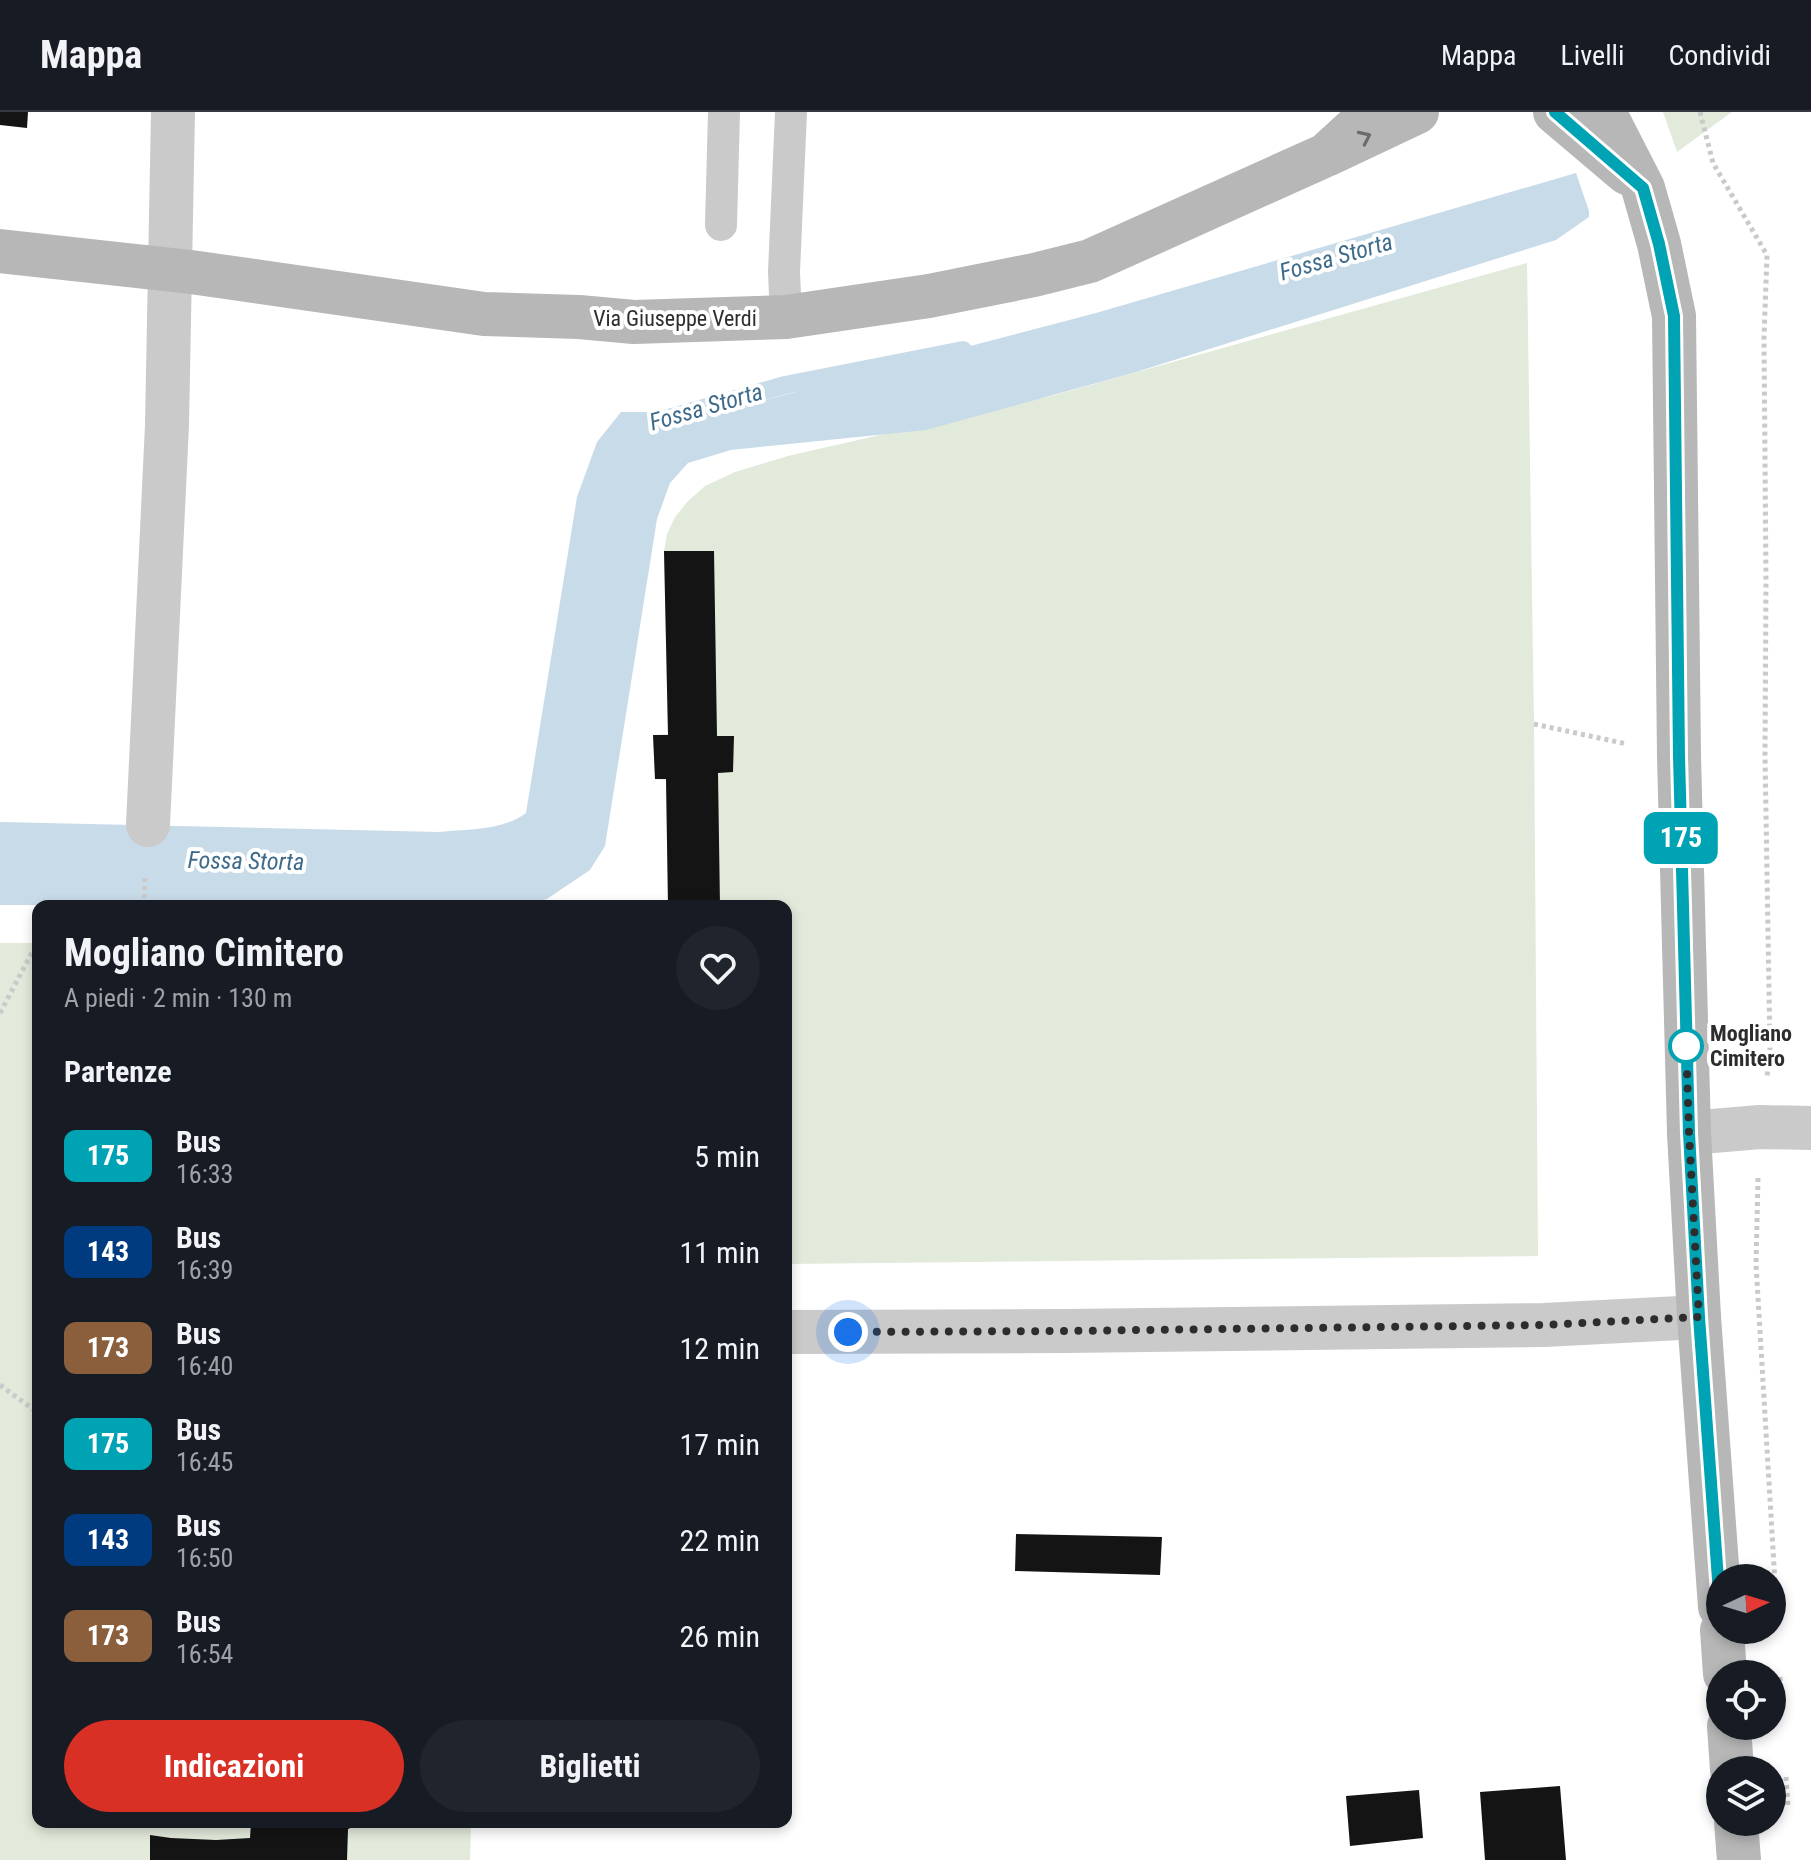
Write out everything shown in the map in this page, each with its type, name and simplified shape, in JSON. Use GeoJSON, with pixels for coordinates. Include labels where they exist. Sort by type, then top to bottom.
{"type":"FeatureCollection","features":[{"type":"Feature","properties":{"kind":"street"},"geometry":{"type":"LineString","coordinates":[[148,825],[166,455],[173,112]]}},
{"type":"Feature","properties":{"kind":"street","name":"Via Giuseppe Verdi"},"geometry":{"type":"LineString","coordinates":[[1326,155],[1373,112]]}},
{"type":"Feature","properties":{"kind":"street","name":"Via Giuseppe Verdi"},"geometry":{"type":"LineString","coordinates":[[0,251],[171,270],[484,314],[634,322],[786,317],[929,296],[1090,261],[1417,112]]}},
{"type":"Feature","properties":{"kind":"street"},"geometry":{"type":"LineString","coordinates":[[1555,112],[1643,188]]}},
{"type":"Feature","properties":{"kind":"street"},"geometry":{"type":"LineString","coordinates":[[1604,112],[1643,188],[1674,316],[1679,756],[1689,1133],[1717,1564]]}},
{"type":"Feature","properties":{"kind":"street"},"geometry":{"type":"LineString","coordinates":[[1689,1133],[1760,1127],[1811,1128]]}},
{"type":"Feature","properties":{"kind":"street"},"geometry":{"type":"LineString","coordinates":[[792,1332],[1544,1325],[1699,1317]]}},
{"type":"Feature","properties":{"kind":"street"},"geometry":{"type":"LineString","coordinates":[[1737,1836],[1739,1860]]}},
{"type":"Feature","properties":{"kind":"lane"},"geometry":{"type":"LineString","coordinates":[[721,225],[724,112]]}},
{"type":"Feature","properties":{"kind":"lane"},"geometry":{"type":"LineString","coordinates":[[786,317],[784,272],[791,112]]}},
{"type":"Feature","properties":{"kind":"path"},"geometry":{"type":"LineString","coordinates":[[1700,112],[1713,163],[1767,255],[1764,337],[1765,755],[1770,1049],[1760,1127],[1756,1264],[1773,1564]]}},
{"type":"Feature","properties":{"kind":"path"},"geometry":{"type":"LineString","coordinates":[[1534,724],[1679,756]]}},
{"type":"Feature","properties":{"kind":"path"},"geometry":{"type":"LineString","coordinates":[[0,1013],[32,952]]}},
{"type":"Feature","properties":{"kind":"path"},"geometry":{"type":"LineString","coordinates":[[0,1385],[32,1409]]}},
{"type":"Feature","properties":{"kind":"path"},"geometry":{"type":"LineString","coordinates":[[1786,1782],[1788,1813]]}},
{"type":"Feature","properties":{"kind":"green space"},"geometry":{"type":"Polygon","coordinates":[[[1663,112],[1732,112],[1677,152],[1663,112]]]}},
{"type":"Feature","properties":{"kind":"green space"},"geometry":{"type":"Polygon","coordinates":[[[1527,263],[1538,1256],[792,1264],[792,900],[668,900],[666,780],[655,779],[653,735],[668,734],[664,551],[667,534],[688,501],[705,486],[735,472],[788,456],[1055,395],[1527,263]]]}},
{"type":"Feature","properties":{"kind":"green space"},"geometry":{"type":"Polygon","coordinates":[[[0,943],[32,943],[32,1828],[471,1828],[470,1860],[0,1860],[0,943]]]}},
{"type":"Feature","properties":{"kind":"water"},"geometry":{"type":"Polygon","coordinates":[[[1576,173],[1589,211],[1589,217],[1556,240],[1133,373],[926,430],[731,450],[688,463],[670,483],[657,519],[605,846],[590,870],[547,899],[32,900],[32,905],[0,905],[0,822],[439,832],[496,826],[517,819],[526,813],[577,497],[597,442],[621,412],[692,412],[765,400],[1096,313],[1576,173]]]}},
{"type":"Feature","properties":{"kind":"building"},"geometry":{"type":"Polygon","coordinates":[[[0,112],[28,112],[27,128],[0,125],[0,112]]]}},
{"type":"Feature","properties":{"kind":"building"},"geometry":{"type":"Polygon","coordinates":[[[664,551],[714,551],[717,736],[734,736],[733,772],[718,773],[720,900],[668,900],[666,779],[655,779],[653,735],[668,735],[664,551]]]}},
{"type":"Feature","properties":{"kind":"building"},"geometry":{"type":"Polygon","coordinates":[[[1016,1534],[1162,1537],[1160,1575],[1015,1571],[1016,1534]]]}},
{"type":"Feature","properties":{"kind":"building"},"geometry":{"type":"Polygon","coordinates":[[[1560,1786],[1566,1860],[1485,1860],[1480,1792],[1560,1786]]]}},
{"type":"Feature","properties":{"kind":"building"},"geometry":{"type":"Polygon","coordinates":[[[1419,1790],[1423,1838],[1350,1846],[1346,1796],[1419,1790]]]}},
{"type":"Feature","properties":{"kind":"building"},"geometry":{"type":"Polygon","coordinates":[[[251,1828],[351,1828],[348,1829],[347,1860],[150,1860],[150,1835],[216,1840],[250,1838],[251,1828]]]}},
{"type":"Feature","properties":{"kind":"waterway","name":"Fossa Storta"},"geometry":{"type":"LineString","coordinates":[[665,419],[785,385],[963,350]]}},
{"type":"Feature","properties":{"kind":"bus line","name":"175"},"geometry":{"type":"LineString","coordinates":[[1555,112],[1643,188],[1674,316],[1679,756],[1689,1133],[1717,1564]]}},
{"type":"Feature","properties":{"kind":"place","name":"Mogliano Cimitero"},"geometry":{"type":"Point","coordinates":[1686,1046]}},
{"type":"Feature","properties":{"kind":"route"},"geometry":{"type":"LineString","coordinates":[[848,1332],[1544,1325],[1699,1317],[1686,1039],[1686,1046]]}}]}
